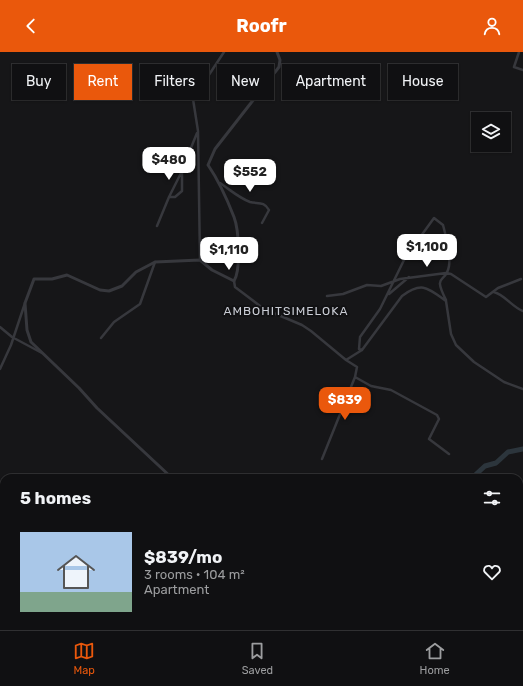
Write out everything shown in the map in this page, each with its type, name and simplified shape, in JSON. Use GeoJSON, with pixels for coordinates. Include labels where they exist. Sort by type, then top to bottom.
{"type":"FeatureCollection","features":[{"type":"Feature","properties":{"kind":"street"},"geometry":{"type":"LineString","coordinates":[[200,260],[198,131],[193,99],[224,52]]}},
{"type":"Feature","properties":{"kind":"street"},"geometry":{"type":"LineString","coordinates":[[277,52],[280,60],[280,67],[215,149],[208,165],[220,183],[234,217],[238,261],[237,276],[234,281],[235,287],[264,309],[302,325],[357,367],[355,377],[322,459]]}},
{"type":"Feature","properties":{"kind":"street"},"geometry":{"type":"LineString","coordinates":[[519,52],[514,67],[523,70]]}},
{"type":"Feature","properties":{"kind":"street"},"geometry":{"type":"LineString","coordinates":[[157,226],[198,131]]}},
{"type":"Feature","properties":{"kind":"street"},"geometry":{"type":"LineString","coordinates":[[169,197],[175,197],[182,191],[182,170]]}},
{"type":"Feature","properties":{"kind":"street"},"geometry":{"type":"LineString","coordinates":[[220,183],[250,202],[262,203],[268,208],[269,210],[262,224]]}},
{"type":"Feature","properties":{"kind":"street"},"geometry":{"type":"LineString","coordinates":[[362,350],[359,349],[360,337],[388,294],[405,258],[434,218],[443,225],[445,234],[449,266],[446,273],[440,280],[439,286],[446,301],[451,334],[456,345],[474,362],[504,382],[523,389]]}},
{"type":"Feature","properties":{"kind":"street"},"geometry":{"type":"LineString","coordinates":[[0,369],[34,279],[52,279],[67,275],[100,290],[109,291],[122,286],[136,272],[155,262],[200,260],[212,270],[234,281]]}},
{"type":"Feature","properties":{"kind":"street"},"geometry":{"type":"LineString","coordinates":[[101,338],[114,322],[140,304],[155,262]]}},
{"type":"Feature","properties":{"kind":"street"},"geometry":{"type":"LineString","coordinates":[[327,296],[343,294],[367,285],[381,286],[409,277],[446,273],[451,274],[486,296],[521,279]]}},
{"type":"Feature","properties":{"kind":"street"},"geometry":{"type":"LineString","coordinates":[[388,294],[409,277]]}},
{"type":"Feature","properties":{"kind":"street"},"geometry":{"type":"LineString","coordinates":[[346,360],[362,350],[392,308],[402,296],[410,290],[421,286],[446,301]]}},
{"type":"Feature","properties":{"kind":"street"},"geometry":{"type":"LineString","coordinates":[[494,292],[499,293],[509,303],[523,311]]}},
{"type":"Feature","properties":{"kind":"street"},"geometry":{"type":"LineString","coordinates":[[24,303],[27,330],[31,342],[97,408],[168,474]]}},
{"type":"Feature","properties":{"kind":"street"},"geometry":{"type":"LineString","coordinates":[[0,327],[12,337],[46,356]]}},
{"type":"Feature","properties":{"kind":"street"},"geometry":{"type":"LineString","coordinates":[[355,377],[371,386],[391,390],[437,415],[439,419],[429,439],[449,454]]}},
{"type":"Feature","properties":{"kind":"waterway"},"geometry":{"type":"LineString","coordinates":[[476,474],[485,466],[496,463],[508,452],[523,449]]}},
{"type":"Feature","properties":{"kind":"district","name":"AMBOHITSIMELOKA"},"geometry":{"type":"Point","coordinates":[286,311]}}]}
